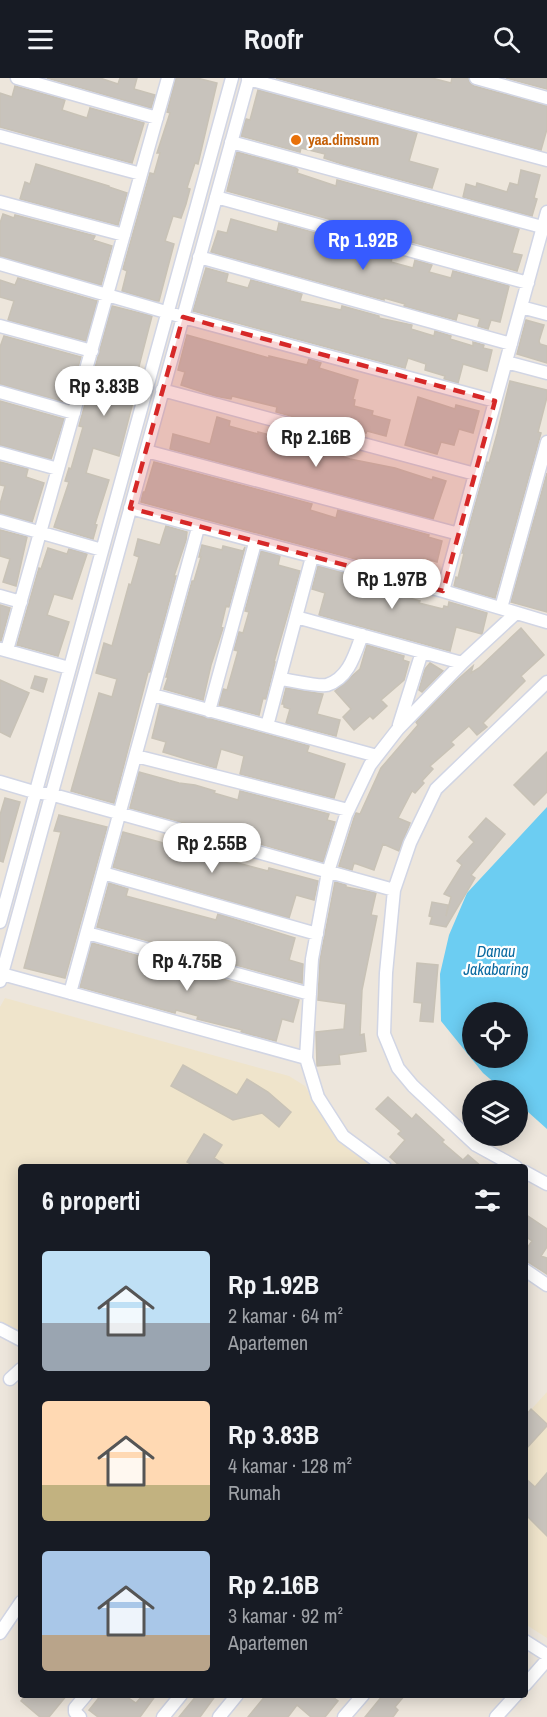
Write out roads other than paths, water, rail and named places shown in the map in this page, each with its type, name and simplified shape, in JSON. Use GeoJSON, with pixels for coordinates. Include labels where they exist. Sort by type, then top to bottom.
{"type":"FeatureCollection","features":[{"type":"Feature","properties":{"kind":"street"},"geometry":{"type":"LineString","coordinates":[[17,78],[157,118]]}},
{"type":"Feature","properties":{"kind":"street"},"geometry":{"type":"LineString","coordinates":[[69,668],[3,650],[21,602],[168,78]]}},
{"type":"Feature","properties":{"kind":"street"},"geometry":{"type":"LineString","coordinates":[[0,922],[232,78]]}},
{"type":"Feature","properties":{"kind":"street"},"geometry":{"type":"LineString","coordinates":[[476,78],[547,98]]}},
{"type":"Feature","properties":{"kind":"street"},"geometry":{"type":"LineString","coordinates":[[306,1058],[70,993],[1,977],[50,794],[248,79],[547,160]]}},
{"type":"Feature","properties":{"kind":"street"},"geometry":{"type":"LineString","coordinates":[[0,136],[141,174]]}},
{"type":"Feature","properties":{"kind":"street"},"geometry":{"type":"LineString","coordinates":[[231,142],[542,227]]}},
{"type":"Feature","properties":{"kind":"street"},"geometry":{"type":"LineString","coordinates":[[216,197],[528,283]]}},
{"type":"Feature","properties":{"kind":"street"},"geometry":{"type":"LineString","coordinates":[[0,202],[124,235]]}},
{"type":"Feature","properties":{"kind":"street"},"geometry":{"type":"LineString","coordinates":[[443,591],[547,212]]}},
{"type":"Feature","properties":{"kind":"street"},"geometry":{"type":"LineString","coordinates":[[199,257],[511,344]]}},
{"type":"Feature","properties":{"kind":"street"},"geometry":{"type":"LineString","coordinates":[[0,264],[183,317],[495,401]]}},
{"type":"Feature","properties":{"kind":"street"},"geometry":{"type":"LineString","coordinates":[[521,308],[547,314]]}},
{"type":"Feature","properties":{"kind":"street"},"geometry":{"type":"LineString","coordinates":[[0,326],[92,351]]}},
{"type":"Feature","properties":{"kind":"street"},"geometry":{"type":"LineString","coordinates":[[506,362],[547,373]]}},
{"type":"Feature","properties":{"kind":"street"},"geometry":{"type":"LineString","coordinates":[[162,390],[475,474]]}},
{"type":"Feature","properties":{"kind":"street"},"geometry":{"type":"LineString","coordinates":[[0,392],[74,413]]}},
{"type":"Feature","properties":{"kind":"street"},"geometry":{"type":"LineString","coordinates":[[501,608],[547,442]]}},
{"type":"Feature","properties":{"kind":"street"},"geometry":{"type":"LineString","coordinates":[[146,451],[459,534]]}},
{"type":"Feature","properties":{"kind":"street"},"geometry":{"type":"LineString","coordinates":[[0,453],[58,469]]}},
{"type":"Feature","properties":{"kind":"street"},"geometry":{"type":"LineString","coordinates":[[130,508],[198,528],[443,591],[547,622]]}},
{"type":"Feature","properties":{"kind":"street"},"geometry":{"type":"LineString","coordinates":[[0,521],[102,550]]}},
{"type":"Feature","properties":{"kind":"street"},"geometry":{"type":"LineString","coordinates":[[70,993],[198,528]]}},
{"type":"Feature","properties":{"kind":"street"},"geometry":{"type":"LineString","coordinates":[[209,711],[255,543]]}},
{"type":"Feature","properties":{"kind":"street"},"geometry":{"type":"LineString","coordinates":[[267,726],[312,557]]}},
{"type":"Feature","properties":{"kind":"street"},"geometry":{"type":"LineString","coordinates":[[0,596],[21,602]]}},
{"type":"Feature","properties":{"kind":"street"},"geometry":{"type":"LineString","coordinates":[[381,1164],[343,1136],[318,1097],[306,1058],[312,959],[328,872],[348,810],[370,765],[398,729],[462,663],[516,613]]}},
{"type":"Feature","properties":{"kind":"street"},"geometry":{"type":"LineString","coordinates":[[296,617],[462,663]]}},
{"type":"Feature","properties":{"kind":"street"},"geometry":{"type":"LineString","coordinates":[[280,679],[326,685],[339,678],[351,664],[362,635]]}},
{"type":"Feature","properties":{"kind":"street"},"geometry":{"type":"LineString","coordinates":[[398,729],[422,652]]}},
{"type":"Feature","properties":{"kind":"street"},"geometry":{"type":"LineString","coordinates":[[511,1164],[476,1145],[413,1086],[398,1068],[384,1034],[386,973],[394,890],[410,843],[436,789],[547,682]]}},
{"type":"Feature","properties":{"kind":"street"},"geometry":{"type":"LineString","coordinates":[[153,695],[377,756]]}},
{"type":"Feature","properties":{"kind":"street"},"geometry":{"type":"LineString","coordinates":[[136,756],[348,810]]}},
{"type":"Feature","properties":{"kind":"street"},"geometry":{"type":"LineString","coordinates":[[0,782],[394,890]]}},
{"type":"Feature","properties":{"kind":"street"},"geometry":{"type":"LineString","coordinates":[[103,873],[316,934]]}},
{"type":"Feature","properties":{"kind":"street"},"geometry":{"type":"LineString","coordinates":[[87,933],[310,994]]}},
{"type":"Feature","properties":{"kind":"street"},"geometry":{"type":"LineString","coordinates":[[528,1174],[547,1184]]}},
{"type":"Feature","properties":{"kind":"street"},"geometry":{"type":"LineString","coordinates":[[528,1272],[547,1285]]}},
{"type":"Feature","properties":{"kind":"street"},"geometry":{"type":"LineString","coordinates":[[0,1329],[18,1338]]}},
{"type":"Feature","properties":{"kind":"street"},"geometry":{"type":"LineString","coordinates":[[10,1379],[18,1372]]}},
{"type":"Feature","properties":{"kind":"street"},"geometry":{"type":"LineString","coordinates":[[0,1633],[18,1606]]}},
{"type":"Feature","properties":{"kind":"street"},"geometry":{"type":"LineString","coordinates":[[528,1643],[547,1655]]}},
{"type":"Feature","properties":{"kind":"street"},"geometry":{"type":"LineString","coordinates":[[528,1682],[547,1660]]}},
{"type":"Feature","properties":{"kind":"street"},"geometry":{"type":"LineString","coordinates":[[80,1717],[75,1712],[75,1708],[83,1698]]}},
{"type":"Feature","properties":{"kind":"street"},"geometry":{"type":"LineString","coordinates":[[163,1717],[179,1698]]}},
{"type":"Feature","properties":{"kind":"street"},"geometry":{"type":"LineString","coordinates":[[219,1717],[235,1698]]}},
{"type":"Feature","properties":{"kind":"street"},"geometry":{"type":"LineString","coordinates":[[344,1717],[360,1698]]}},
{"type":"Feature","properties":{"kind":"street"},"geometry":{"type":"LineString","coordinates":[[496,1717],[513,1698]]}},
{"type":"Feature","properties":{"kind":"water","name":"Danau Jakabaring"},"geometry":{"type":"Polygon","coordinates":[[[547,807],[547,1129],[528,1112],[528,1080],[491,1080],[479,1068],[528,1068],[528,1002],[462,1002],[462,1047],[441,1021],[440,974],[449,935],[467,893],[547,807]]]}},
{"type":"Feature","properties":{"kind":"place","name":"yaa.dimsum"},"geometry":{"type":"Point","coordinates":[296,140]}}]}
